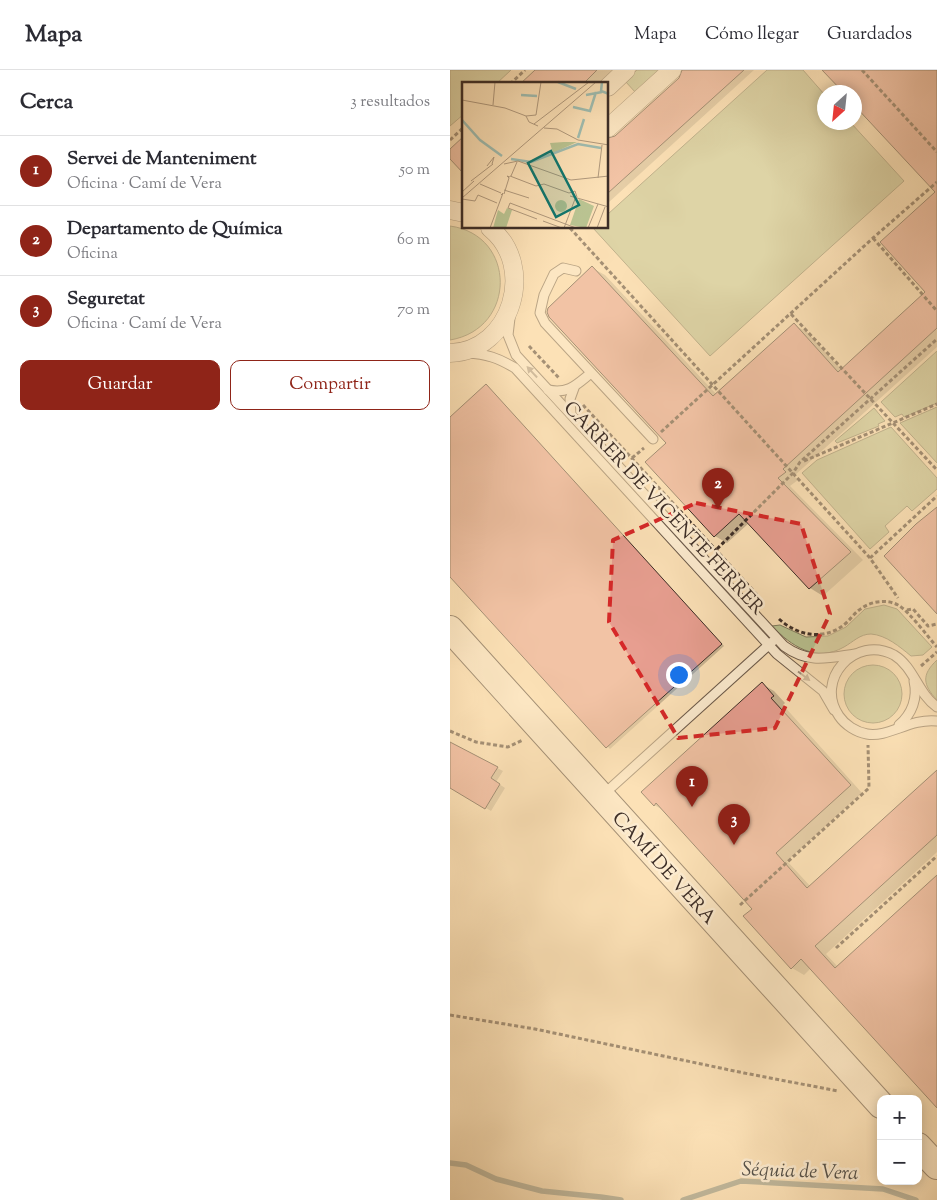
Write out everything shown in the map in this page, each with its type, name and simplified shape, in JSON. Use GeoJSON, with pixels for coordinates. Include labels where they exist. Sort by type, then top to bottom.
{"type":"FeatureCollection","features":[{"type":"Feature","properties":{"kind":"street"},"geometry":{"type":"LineString","coordinates":[[609,86],[626,70]]}},
{"type":"Feature","properties":{"kind":"street"},"geometry":{"type":"LineString","coordinates":[[609,127],[672,70]]}},
{"type":"Feature","properties":{"kind":"street"},"geometry":{"type":"LineString","coordinates":[[454,353],[475,347],[491,336],[503,322],[512,305],[515,285],[514,265],[506,247],[494,229]]}},
{"type":"Feature","properties":{"kind":"street","name":"CAMÍ DE VERA"},"geometry":{"type":"LineString","coordinates":[[450,629],[877,1101]]}},
{"type":"Feature","properties":{"kind":"street"},"geometry":{"type":"LineString","coordinates":[[922,1150],[937,1166]]}},
{"type":"Feature","properties":{"kind":"lane"},"geometry":{"type":"LineString","coordinates":[[576,271],[563,268],[554,274],[544,295],[540,313],[545,323],[653,439]]}},
{"type":"Feature","properties":{"kind":"lane","name":"CARRER DE VICENTE FERRER"},"geometry":{"type":"LineString","coordinates":[[512,305],[508,335],[516,355],[777,638],[795,653],[806,658],[855,654]]}},
{"type":"Feature","properties":{"kind":"lane","name":"CARRER DE VICENTE FERRER"},"geometry":{"type":"LineString","coordinates":[[454,353],[484,354],[499,359],[515,368],[769,645],[788,664],[822,691],[834,710]]}},
{"type":"Feature","properties":{"kind":"lane"},"geometry":{"type":"LineString","coordinates":[[571,414],[570,399],[574,388],[590,372]]}},
{"type":"Feature","properties":{"kind":"lane"},"geometry":{"type":"LineString","coordinates":[[548,390],[561,391],[574,388]]}},
{"type":"Feature","properties":{"kind":"lane"},"geometry":{"type":"LineString","coordinates":[[602,796],[777,638]]}},
{"type":"Feature","properties":{"kind":"lane"},"geometry":{"type":"LineString","coordinates":[[937,707],[926,698],[904,663],[894,655],[881,651],[868,649],[844,661],[832,683],[830,695],[834,710],[842,722],[854,730],[868,734],[882,734],[914,722],[937,722]]}},
{"type":"Feature","properties":{"kind":"lane"},"geometry":{"type":"LineString","coordinates":[[895,729],[906,720],[913,707],[916,694],[912,674]]}},
{"type":"Feature","properties":{"kind":"path"},"geometry":{"type":"LineString","coordinates":[[512,82],[525,70]]}},
{"type":"Feature","properties":{"kind":"path"},"geometry":{"type":"LineString","coordinates":[[862,70],[937,152]]}},
{"type":"Feature","properties":{"kind":"path"},"geometry":{"type":"LineString","coordinates":[[450,140],[462,129]]}},
{"type":"Feature","properties":{"kind":"path"},"geometry":{"type":"LineString","coordinates":[[632,458],[937,182]]}},
{"type":"Feature","properties":{"kind":"path"},"geometry":{"type":"LineString","coordinates":[[571,229],[870,558],[898,598]]}},
{"type":"Feature","properties":{"kind":"path"},"geometry":{"type":"LineString","coordinates":[[873,238],[937,311]]}},
{"type":"Feature","properties":{"kind":"path"},"geometry":{"type":"LineString","coordinates":[[791,314],[937,470]]}},
{"type":"Feature","properties":{"kind":"path"},"geometry":{"type":"LineString","coordinates":[[706,561],[793,474],[800,462],[937,339]]}},
{"type":"Feature","properties":{"kind":"path"},"geometry":{"type":"LineString","coordinates":[[582,404],[762,600]]}},
{"type":"Feature","properties":{"kind":"path"},"geometry":{"type":"LineString","coordinates":[[800,462],[937,404]]}},
{"type":"Feature","properties":{"kind":"path"},"geometry":{"type":"LineString","coordinates":[[870,558],[937,496]]}},
{"type":"Feature","properties":{"kind":"path"},"geometry":{"type":"LineString","coordinates":[[775,614],[788,626],[797,631],[807,635],[818,635],[836,630],[866,605],[884,601],[901,607],[937,647]]}},
{"type":"Feature","properties":{"kind":"path"},"geometry":{"type":"LineString","coordinates":[[907,610],[912,609],[928,626],[937,624]]}},
{"type":"Feature","properties":{"kind":"path"},"geometry":{"type":"LineString","coordinates":[[912,674],[937,652]]}},
{"type":"Feature","properties":{"kind":"path"},"geometry":{"type":"LineString","coordinates":[[450,732],[476,742],[508,747],[525,739],[539,727]]}},
{"type":"Feature","properties":{"kind":"path"},"geometry":{"type":"LineString","coordinates":[[740,905],[869,788],[868,734]]}},
{"type":"Feature","properties":{"kind":"path"},"geometry":{"type":"LineString","coordinates":[[836,948],[937,856]]}},
{"type":"Feature","properties":{"kind":"path"},"geometry":{"type":"LineString","coordinates":[[450,1015],[535,1029],[838,1091],[860,1082]]}},
{"type":"Feature","properties":{"kind":"highlighted area"},"geometry":{"type":"Polygon","coordinates":[[[696,503],[801,524],[830,614],[775,728],[678,738],[609,622],[613,540],[696,503]]]}},
{"type":"Feature","properties":{"kind":"green space"},"geometry":{"type":"Polygon","coordinates":[[[450,70],[511,70],[498,82],[462,82],[462,116],[450,126],[450,70]]]}},
{"type":"Feature","properties":{"kind":"green space"},"geometry":{"type":"Polygon","coordinates":[[[637,70],[660,70],[636,93],[625,81],[637,70]]]}},
{"type":"Feature","properties":{"kind":"green space"},"geometry":{"type":"Polygon","coordinates":[[[767,70],[803,70],[817,86],[817,130],[857,130],[904,181],[710,356],[594,229],[609,229],[609,213],[767,70]]]}},
{"type":"Feature","properties":{"kind":"green space"},"geometry":{"type":"Polygon","coordinates":[[[450,226],[472,233],[488,246],[497,263],[500,282],[497,301],[488,319],[472,332],[450,340],[450,226]]]}},
{"type":"Feature","properties":{"kind":"green space"},"geometry":{"type":"Polygon","coordinates":[[[937,351],[937,403],[904,417],[902,414],[895,417],[881,402],[937,351]]]}},
{"type":"Feature","properties":{"kind":"green space"},"geometry":{"type":"Polygon","coordinates":[[[937,407],[937,463],[900,423],[937,407]]]}},
{"type":"Feature","properties":{"kind":"green space"},"geometry":{"type":"Polygon","coordinates":[[[874,408],[885,421],[878,424],[879,426],[837,443],[835,441],[874,408]]]}},
{"type":"Feature","properties":{"kind":"green space"},"geometry":{"type":"Polygon","coordinates":[[[891,427],[937,478],[937,489],[912,511],[907,506],[885,526],[889,532],[870,549],[802,473],[817,460],[891,427]]]}},
{"type":"Feature","properties":{"kind":"green space"},"geometry":{"type":"Polygon","coordinates":[[[884,605],[897,609],[932,647],[923,655],[911,656],[887,639],[867,634],[834,652],[814,653],[796,646],[772,626],[780,625],[806,637],[828,636],[846,627],[865,609],[884,605]]]}},
{"type":"Feature","properties":{"kind":"green space"},"geometry":{"type":"Polygon","coordinates":[[[937,660],[937,700],[929,690],[926,675],[937,660]]]}},
{"type":"Feature","properties":{"kind":"green space"},"geometry":{"type":"Polygon","coordinates":[[[867,665],[879,665],[889,669],[898,678],[902,700],[894,715],[879,723],[867,723],[857,719],[848,710],[844,700],[844,688],[848,678],[857,669],[867,665]]]}},
{"type":"Feature","properties":{"kind":"building"},"geometry":{"type":"Polygon","coordinates":[[[535,70],[597,70],[585,82],[522,82],[535,70]]]}},
{"type":"Feature","properties":{"kind":"building"},"geometry":{"type":"Polygon","coordinates":[[[682,70],[744,70],[609,192],[609,138],[615,136],[679,78],[682,70]]]}},
{"type":"Feature","properties":{"kind":"building"},"geometry":{"type":"Polygon","coordinates":[[[822,70],[937,70],[937,328],[783,469],[786,472],[778,478],[851,552],[809,589],[739,514],[714,537],[645,462],[666,443],[549,317],[547,312],[548,308],[592,266],[713,396],[794,323],[838,372],[925,292],[880,242],[935,192],[862,114],[862,85],[836,85],[822,70]]]}},
{"type":"Feature","properties":{"kind":"building"},"geometry":{"type":"Polygon","coordinates":[[[462,138],[462,172],[450,159],[450,149],[462,138]]]}},
{"type":"Feature","properties":{"kind":"building"},"geometry":{"type":"Polygon","coordinates":[[[486,384],[722,644],[606,748],[450,577],[450,417],[486,384]]]}},
{"type":"Feature","properties":{"kind":"building"},"geometry":{"type":"Polygon","coordinates":[[[937,507],[937,614],[884,556],[916,524],[937,507]]]}},
{"type":"Feature","properties":{"kind":"building"},"geometry":{"type":"Polygon","coordinates":[[[762,682],[774,696],[771,698],[851,785],[776,853],[807,888],[937,770],[937,835],[815,946],[835,968],[937,875],[937,1108],[801,959],[791,969],[743,916],[752,909],[656,803],[654,806],[641,792],[762,682]]]}},
{"type":"Feature","properties":{"kind":"building"},"geometry":{"type":"Polygon","coordinates":[[[450,742],[498,767],[491,778],[500,784],[485,809],[450,788],[450,742]]]}},
{"type":"Feature","properties":{"kind":"waterway","name":"Séquia de Vera"},"geometry":{"type":"LineString","coordinates":[[450,1163],[466,1165],[496,1179],[542,1191],[621,1200]]}},
{"type":"Feature","properties":{"kind":"waterway","name":"Séquia de Vera"},"geometry":{"type":"LineString","coordinates":[[683,1200],[741,1181],[883,1189],[916,1200]]}},
{"type":"Feature","properties":{"kind":"place","name":"Departamento de Química"},"geometry":{"type":"Point","coordinates":[718,509]}},
{"type":"Feature","properties":{"kind":"place","name":"Servei de Manteniment"},"geometry":{"type":"Point","coordinates":[692,807]}},
{"type":"Feature","properties":{"kind":"place","name":"Seguretat"},"geometry":{"type":"Point","coordinates":[734,845]}}]}
